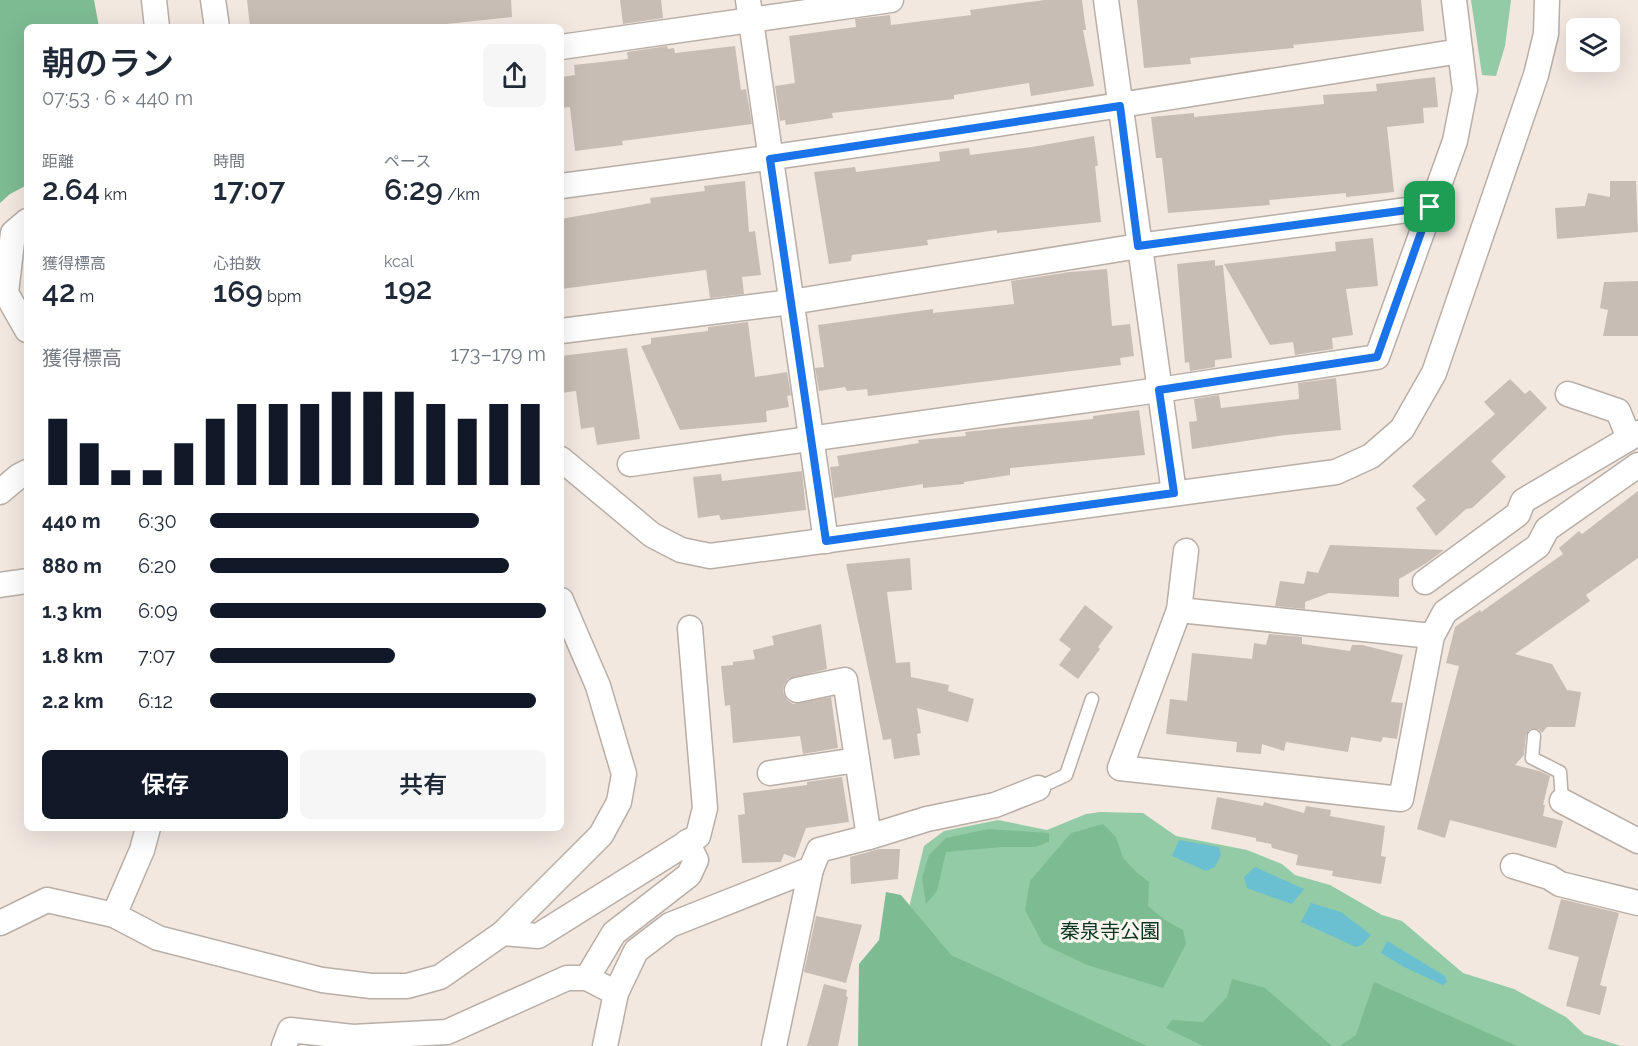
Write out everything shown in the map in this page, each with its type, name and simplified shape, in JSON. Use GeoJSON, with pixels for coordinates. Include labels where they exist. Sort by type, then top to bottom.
{"type":"FeatureCollection","features":[{"type":"Feature","properties":{"kind":"street"},"geometry":{"type":"LineString","coordinates":[[154,0],[157,24]]}},
{"type":"Feature","properties":{"kind":"street"},"geometry":{"type":"LineString","coordinates":[[213,0],[217,24]]}},
{"type":"Feature","properties":{"kind":"street"},"geometry":{"type":"LineString","coordinates":[[564,46],[749,10],[891,0]]}},
{"type":"Feature","properties":{"kind":"street"},"geometry":{"type":"LineString","coordinates":[[1106,0],[1138,246],[1174,493]]}},
{"type":"Feature","properties":{"kind":"street"},"geometry":{"type":"LineString","coordinates":[[630,464],[1377,357],[1455,141],[1465,90],[1454,0]]}},
{"type":"Feature","properties":{"kind":"street"},"geometry":{"type":"LineString","coordinates":[[564,462],[652,535],[681,550],[710,556],[1336,472],[1371,456],[1402,429],[1434,372],[1536,75],[1546,34],[1547,0]]}},
{"type":"Feature","properties":{"kind":"street"},"geometry":{"type":"LineString","coordinates":[[749,10],[826,541]]}},
{"type":"Feature","properties":{"kind":"street"},"geometry":{"type":"LineString","coordinates":[[564,186],[770,159],[1460,51]]}},
{"type":"Feature","properties":{"kind":"street"},"geometry":{"type":"LineString","coordinates":[[564,331],[791,302],[1138,246],[1430,207]]}},
{"type":"Feature","properties":{"kind":"street"},"geometry":{"type":"LineString","coordinates":[[24,224],[13,233],[6,293],[24,325]]}},
{"type":"Feature","properties":{"kind":"street"},"geometry":{"type":"LineString","coordinates":[[1425,582],[1518,514],[1524,501],[1634,435],[1618,411],[1568,394]]}},
{"type":"Feature","properties":{"kind":"street"},"geometry":{"type":"LineString","coordinates":[[1186,551],[1179,610],[1120,768],[1401,800],[1432,636],[1445,612],[1538,546],[1548,529],[1638,465]]}},
{"type":"Feature","properties":{"kind":"street"},"geometry":{"type":"LineString","coordinates":[[0,492],[24,474]]}},
{"type":"Feature","properties":{"kind":"street"},"geometry":{"type":"LineString","coordinates":[[0,585],[24,581]]}},
{"type":"Feature","properties":{"kind":"street"},"geometry":{"type":"LineString","coordinates":[[0,922],[47,900],[114,915],[159,938],[322,980],[371,986],[407,986],[440,977],[503,933],[601,835],[619,802],[624,774],[598,686],[564,607]]}},
{"type":"Feature","properties":{"kind":"street"},"geometry":{"type":"LineString","coordinates":[[1179,610],[1432,636]]}},
{"type":"Feature","properties":{"kind":"street"},"geometry":{"type":"LineString","coordinates":[[503,933],[538,936],[698,836],[705,808],[690,628]]}},
{"type":"Feature","properties":{"kind":"street"},"geometry":{"type":"LineString","coordinates":[[797,690],[844,680],[869,837]]}},
{"type":"Feature","properties":{"kind":"street"},"geometry":{"type":"LineString","coordinates":[[770,773],[857,760]]}},
{"type":"Feature","properties":{"kind":"street"},"geometry":{"type":"LineString","coordinates":[[774,1046],[811,870],[819,850],[927,819],[995,805],[1038,788]]}},
{"type":"Feature","properties":{"kind":"street"},"geometry":{"type":"LineString","coordinates":[[1562,801],[1638,841]]}},
{"type":"Feature","properties":{"kind":"street"},"geometry":{"type":"LineString","coordinates":[[114,915],[142,850],[147,831]]}},
{"type":"Feature","properties":{"kind":"street"},"geometry":{"type":"LineString","coordinates":[[587,978],[614,933],[689,875],[696,860],[687,842]]}},
{"type":"Feature","properties":{"kind":"street"},"geometry":{"type":"LineString","coordinates":[[1513,867],[1549,877],[1560,884],[1638,903]]}},
{"type":"Feature","properties":{"kind":"street"},"geometry":{"type":"LineString","coordinates":[[605,1046],[616,993],[636,951],[670,925],[811,870]]}},
{"type":"Feature","properties":{"kind":"street"},"geometry":{"type":"LineString","coordinates":[[284,1046],[290,1030],[353,1037],[445,1039],[567,978],[587,978],[616,993]]}},
{"type":"Feature","properties":{"kind":"lane"},"geometry":{"type":"LineString","coordinates":[[1038,788],[1066,775],[1092,699]]}},
{"type":"Feature","properties":{"kind":"lane"},"geometry":{"type":"LineString","coordinates":[[1534,736],[1532,758],[1560,772],[1562,801]]}},
{"type":"Feature","properties":{"kind":"green space"},"geometry":{"type":"Polygon","coordinates":[[[0,0],[94,0],[98,24],[24,24],[24,187],[0,203],[0,0]]]}},
{"type":"Feature","properties":{"kind":"green space"},"geometry":{"type":"Polygon","coordinates":[[[1471,0],[1511,0],[1505,46],[1496,76],[1482,75],[1471,0]]]}},
{"type":"Feature","properties":{"kind":"green space","name":"秦泉寺公園"},"geometry":{"type":"Polygon","coordinates":[[[1143,813],[1176,836],[1247,850],[1282,864],[1295,875],[1330,885],[1382,915],[1402,921],[1463,973],[1514,989],[1566,1017],[1584,1034],[1621,1046],[913,1046],[904,928],[924,846],[944,831],[998,820],[1047,830],[1086,814],[1143,813]]]}},
{"type":"Feature","properties":{"kind":"green space"},"geometry":{"type":"Polygon","coordinates":[[[1103,824],[1116,837],[1123,858],[1149,882],[1148,906],[1165,920],[1183,930],[1186,944],[1163,988],[1087,965],[1043,944],[1025,910],[1030,881],[1071,833],[1103,824]]]}},
{"type":"Feature","properties":{"kind":"green space"},"geometry":{"type":"Polygon","coordinates":[[[988,829],[1049,833],[1049,842],[1035,847],[1002,847],[946,852],[937,891],[926,904],[922,878],[929,855],[946,838],[988,829]]]}},
{"type":"Feature","properties":{"kind":"green space"},"geometry":{"type":"Polygon","coordinates":[[[886,892],[901,895],[951,955],[1147,1046],[858,1046],[859,964],[879,940],[886,892]]]}},
{"type":"Feature","properties":{"kind":"green space"},"geometry":{"type":"Polygon","coordinates":[[[1232,979],[1265,988],[1332,1046],[1203,1046],[1166,1028],[1172,1020],[1203,1022],[1227,997],[1232,979]]]}},
{"type":"Feature","properties":{"kind":"green space"},"geometry":{"type":"Polygon","coordinates":[[[1374,982],[1517,1046],[1340,1046],[1356,1035],[1374,982]]]}},
{"type":"Feature","properties":{"kind":"water"},"geometry":{"type":"Polygon","coordinates":[[[1179,840],[1219,847],[1221,855],[1215,867],[1206,871],[1172,856],[1179,840]]]}},
{"type":"Feature","properties":{"kind":"water"},"geometry":{"type":"Polygon","coordinates":[[[1255,867],[1304,889],[1292,904],[1247,888],[1244,877],[1255,867]]]}},
{"type":"Feature","properties":{"kind":"water"},"geometry":{"type":"Polygon","coordinates":[[[1311,903],[1341,912],[1371,935],[1362,945],[1356,947],[1301,922],[1311,903]]]}},
{"type":"Feature","properties":{"kind":"water"},"geometry":{"type":"Polygon","coordinates":[[[1387,941],[1445,976],[1447,982],[1443,985],[1404,967],[1381,953],[1387,941]]]}},
{"type":"Feature","properties":{"kind":"building"},"geometry":{"type":"Polygon","coordinates":[[[247,0],[511,0],[512,17],[446,24],[250,24],[247,0]]]}},
{"type":"Feature","properties":{"kind":"building"},"geometry":{"type":"Polygon","coordinates":[[[620,0],[661,0],[663,18],[623,24],[620,0]]]}},
{"type":"Feature","properties":{"kind":"building"},"geometry":{"type":"Polygon","coordinates":[[[1045,0],[1082,0],[1086,30],[1083,30],[1094,86],[1031,96],[1029,83],[954,95],[954,99],[832,113],[833,118],[786,125],[785,120],[780,121],[775,86],[795,83],[789,36],[856,27],[855,19],[890,15],[891,25],[971,15],[970,10],[1045,0]]]}},
{"type":"Feature","properties":{"kind":"building"},"geometry":{"type":"Polygon","coordinates":[[[1137,0],[1421,0],[1424,31],[1293,45],[1294,48],[1190,58],[1191,64],[1144,68],[1137,0]]]}},
{"type":"Feature","properties":{"kind":"building"},"geometry":{"type":"Polygon","coordinates":[[[667,46],[668,49],[674,48],[675,53],[735,46],[741,90],[746,89],[752,124],[622,141],[623,145],[575,151],[570,107],[564,108],[564,77],[575,75],[574,65],[628,59],[627,52],[667,46]]]}},
{"type":"Feature","properties":{"kind":"building"},"geometry":{"type":"Polygon","coordinates":[[[1435,77],[1438,107],[1423,108],[1424,123],[1387,127],[1394,192],[1346,197],[1346,193],[1269,200],[1270,205],[1168,213],[1162,158],[1156,158],[1151,117],[1194,113],[1194,117],[1324,104],[1323,95],[1377,91],[1376,84],[1435,77]]]}},
{"type":"Feature","properties":{"kind":"building"},"geometry":{"type":"Polygon","coordinates":[[[1094,136],[1101,222],[997,233],[997,230],[927,240],[928,245],[852,255],[851,261],[829,264],[814,172],[855,167],[856,172],[940,161],[939,152],[969,148],[970,155],[1094,136]]]}},
{"type":"Feature","properties":{"kind":"building"},"geometry":{"type":"Polygon","coordinates":[[[745,181],[749,232],[755,231],[761,275],[742,277],[744,294],[710,298],[706,270],[564,289],[564,218],[651,203],[650,198],[705,191],[704,186],[745,181]]]}},
{"type":"Feature","properties":{"kind":"building"},"geometry":{"type":"Polygon","coordinates":[[[1610,181],[1636,181],[1638,232],[1557,239],[1555,208],[1585,206],[1588,193],[1610,197],[1610,181]]]}},
{"type":"Feature","properties":{"kind":"building"},"geometry":{"type":"Polygon","coordinates":[[[1373,238],[1378,286],[1346,289],[1353,335],[1332,338],[1333,349],[1295,355],[1293,342],[1270,345],[1224,264],[1336,251],[1335,242],[1373,238]]]}},
{"type":"Feature","properties":{"kind":"building"},"geometry":{"type":"Polygon","coordinates":[[[1215,260],[1215,266],[1223,265],[1232,358],[1215,360],[1215,367],[1190,371],[1189,362],[1185,363],[1177,264],[1215,260]]]}},
{"type":"Feature","properties":{"kind":"building"},"geometry":{"type":"Polygon","coordinates":[[[1107,269],[1112,326],[1130,324],[1134,356],[1120,358],[1121,365],[868,396],[867,389],[847,391],[845,387],[819,391],[815,368],[824,367],[818,325],[933,309],[933,313],[1014,304],[1011,281],[1107,269]]]}},
{"type":"Feature","properties":{"kind":"building"},"geometry":{"type":"Polygon","coordinates":[[[1638,281],[1638,336],[1603,336],[1608,310],[1600,308],[1604,282],[1638,281]]]}},
{"type":"Feature","properties":{"kind":"building"},"geometry":{"type":"Polygon","coordinates":[[[748,322],[755,377],[787,372],[791,395],[787,396],[789,407],[766,411],[767,422],[680,430],[641,346],[651,344],[651,338],[708,331],[708,327],[748,322]]]}},
{"type":"Feature","properties":{"kind":"building"},"geometry":{"type":"Polygon","coordinates":[[[627,348],[640,439],[597,445],[594,427],[581,429],[576,391],[564,393],[564,356],[627,348]]]}},
{"type":"Feature","properties":{"kind":"building"},"geometry":{"type":"Polygon","coordinates":[[[1336,378],[1341,430],[1285,435],[1192,449],[1189,422],[1197,421],[1194,399],[1219,395],[1221,408],[1299,399],[1298,383],[1336,378]]]}},
{"type":"Feature","properties":{"kind":"building"},"geometry":{"type":"Polygon","coordinates":[[[1510,379],[1525,394],[1530,390],[1547,408],[1491,461],[1506,477],[1436,536],[1416,508],[1426,500],[1412,486],[1495,414],[1484,402],[1510,379]]]}},
{"type":"Feature","properties":{"kind":"building"},"geometry":{"type":"Polygon","coordinates":[[[1139,410],[1145,455],[1010,468],[1010,475],[964,482],[964,484],[923,488],[923,484],[834,498],[830,467],[839,466],[837,456],[919,443],[918,440],[966,436],[965,432],[1093,419],[1093,416],[1139,410]]]}},
{"type":"Feature","properties":{"kind":"building"},"geometry":{"type":"Polygon","coordinates":[[[802,471],[806,510],[721,520],[719,515],[698,518],[693,477],[721,474],[722,481],[802,471]]]}},
{"type":"Feature","properties":{"kind":"building"},"geometry":{"type":"Polygon","coordinates":[[[1638,491],[1638,558],[1586,595],[1590,601],[1515,654],[1552,664],[1567,690],[1581,692],[1575,727],[1547,727],[1542,733],[1538,729],[1530,729],[1526,735],[1524,755],[1515,765],[1550,776],[1543,805],[1545,805],[1543,816],[1563,821],[1556,848],[1450,820],[1445,838],[1417,829],[1459,666],[1446,663],[1455,627],[1480,610],[1481,612],[1563,554],[1559,548],[1579,531],[1582,534],[1638,491]]]}},
{"type":"Feature","properties":{"kind":"building"},"geometry":{"type":"Polygon","coordinates":[[[1330,545],[1444,550],[1399,579],[1399,597],[1329,593],[1305,602],[1305,609],[1275,606],[1280,581],[1304,584],[1307,571],[1318,573],[1330,545]]]}},
{"type":"Feature","properties":{"kind":"building"},"geometry":{"type":"Polygon","coordinates":[[[910,558],[912,590],[887,592],[896,663],[910,662],[911,677],[949,685],[948,691],[974,699],[968,722],[917,708],[921,733],[917,734],[920,755],[894,759],[891,739],[883,740],[846,564],[910,558]]]}},
{"type":"Feature","properties":{"kind":"building"},"geometry":{"type":"Polygon","coordinates":[[[1085,605],[1113,627],[1078,679],[1059,665],[1071,649],[1059,640],[1085,605]]]}},
{"type":"Feature","properties":{"kind":"building"},"geometry":{"type":"Polygon","coordinates":[[[821,624],[827,669],[788,679],[783,692],[787,700],[793,704],[831,697],[838,748],[803,754],[800,736],[733,743],[730,705],[725,706],[721,666],[755,659],[753,650],[774,645],[772,636],[821,624]]]}},
{"type":"Feature","properties":{"kind":"building"},"geometry":{"type":"Polygon","coordinates":[[[1269,634],[1302,637],[1302,644],[1350,651],[1352,645],[1362,645],[1403,655],[1391,702],[1403,703],[1397,739],[1383,737],[1381,742],[1351,737],[1348,752],[1286,742],[1284,751],[1262,744],[1261,754],[1236,752],[1237,742],[1166,734],[1170,699],[1187,701],[1192,653],[1252,659],[1254,643],[1266,645],[1269,634]]]}},
{"type":"Feature","properties":{"kind":"building"},"geometry":{"type":"Polygon","coordinates":[[[842,777],[849,822],[806,828],[795,858],[784,854],[781,862],[742,863],[738,815],[745,814],[743,793],[807,785],[807,782],[842,777]]]}},
{"type":"Feature","properties":{"kind":"building"},"geometry":{"type":"Polygon","coordinates":[[[1217,797],[1263,806],[1264,802],[1304,813],[1306,806],[1331,810],[1330,816],[1385,826],[1381,856],[1386,857],[1381,884],[1332,876],[1333,871],[1296,865],[1298,855],[1272,848],[1271,844],[1256,841],[1256,838],[1211,829],[1217,797]]]}},
{"type":"Feature","properties":{"kind":"building"},"geometry":{"type":"Polygon","coordinates":[[[879,849],[900,849],[898,879],[851,884],[850,857],[879,849]]]}},
{"type":"Feature","properties":{"kind":"building"},"geometry":{"type":"Polygon","coordinates":[[[1561,899],[1619,913],[1600,985],[1607,987],[1600,1015],[1566,1006],[1579,957],[1548,949],[1561,899]]]}},
{"type":"Feature","properties":{"kind":"building"},"geometry":{"type":"Polygon","coordinates":[[[816,916],[862,925],[846,983],[804,972],[816,916]]]}},
{"type":"Feature","properties":{"kind":"building"},"geometry":{"type":"Polygon","coordinates":[[[824,984],[847,990],[846,996],[848,997],[838,1046],[807,1046],[824,984]]]}},
{"type":"Feature","properties":{"kind":"route"},"geometry":{"type":"LineString","coordinates":[[1120,106],[1138,246],[1430,207],[1377,357],[1159,390],[1174,493],[826,541],[770,159],[1120,106]]}}]}
